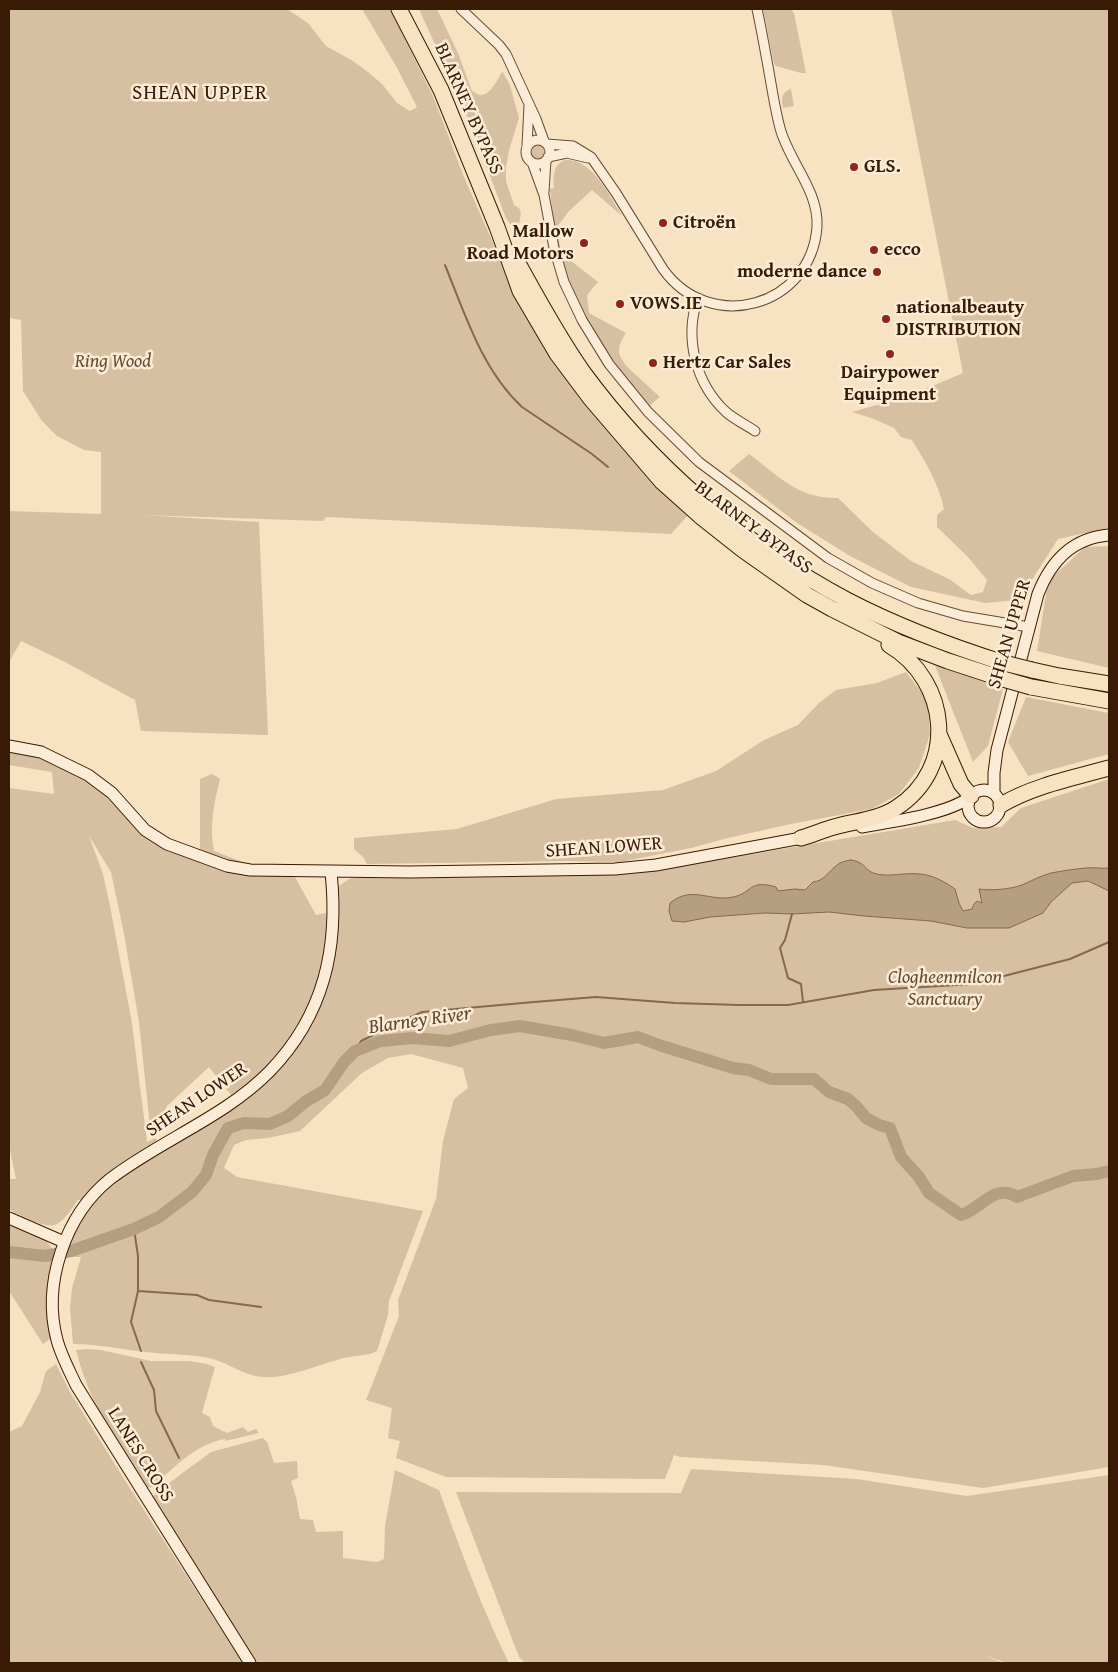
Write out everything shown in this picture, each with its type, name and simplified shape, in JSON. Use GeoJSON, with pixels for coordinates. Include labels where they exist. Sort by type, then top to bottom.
{"type":"FeatureCollection","features":[{"type":"Feature","properties":{"kind":"highway","name":"BLARNEY BYPASS"},"geometry":{"type":"LineString","coordinates":[[400,9],[441,90],[497,227],[520,291],[557,354],[626,442],[662,482],[700,516],[743,550],[807,595],[898,642],[948,662],[1031,687],[1109,701]]}},
{"type":"Feature","properties":{"kind":"highway"},"geometry":{"type":"LineString","coordinates":[[409,9],[413,15],[413,34]]}},
{"type":"Feature","properties":{"kind":"highway","name":"BLARNEY BYPASS"},"geometry":{"type":"LineString","coordinates":[[497,227],[568,350],[594,386],[617,414],[671,472],[710,508],[749,538],[796,570],[847,600],[892,622],[1004,663],[1066,678],[1109,684]]}},
{"type":"Feature","properties":{"kind":"highway"},"geometry":{"type":"LineString","coordinates":[[807,595],[909,659],[918,670],[936,702],[939,734],[960,784],[972,795]]}},
{"type":"Feature","properties":{"kind":"highway"},"geometry":{"type":"LineString","coordinates":[[801,838],[834,827],[880,816],[902,803],[920,785],[930,769],[939,734]]}},
{"type":"Feature","properties":{"kind":"highway"},"geometry":{"type":"LineString","coordinates":[[998,799],[1016,796],[1109,768]]}},
{"type":"Feature","properties":{"kind":"main road","name":"SHEAN UPPER"},"geometry":{"type":"LineString","coordinates":[[972,795],[986,780],[997,750],[1038,594],[1045,577],[1053,564],[1071,548],[1098,536],[1109,535]]}},
{"type":"Feature","properties":{"kind":"main road","name":"SHEAN LOWER"},"geometry":{"type":"LineString","coordinates":[[9,746],[41,752],[88,775],[112,793],[145,830],[167,844],[228,866],[250,870],[331,872],[636,868],[906,819],[969,812]]}},
{"type":"Feature","properties":{"kind":"main road","name":"SHEAN UPPER"},"geometry":{"type":"LineString","coordinates":[[997,750],[994,773],[998,799]]}},
{"type":"Feature","properties":{"kind":"main road"},"geometry":{"type":"LineString","coordinates":[[984,789],[998,799],[1000,810],[995,818],[986,822],[977,820],[969,812],[968,804],[972,795],[984,789]]}},
{"type":"Feature","properties":{"kind":"main road","name":"SHEAN LOWER"},"geometry":{"type":"LineString","coordinates":[[906,819],[950,807],[972,795]]}},
{"type":"Feature","properties":{"kind":"main road","name":"SHEAN LOWER"},"geometry":{"type":"LineString","coordinates":[[63,1246],[70,1230],[94,1196],[109,1180],[218,1112],[251,1088],[270,1071],[290,1047],[316,1002],[328,966],[332,934],[331,872]]}},
{"type":"Feature","properties":{"kind":"main road"},"geometry":{"type":"LineString","coordinates":[[9,1218],[49,1236],[63,1246]]}},
{"type":"Feature","properties":{"kind":"main road"},"geometry":{"type":"LineString","coordinates":[[49,1236],[66,1234],[70,1230]]}},
{"type":"Feature","properties":{"kind":"main road","name":"LANES CROSS"},"geometry":{"type":"LineString","coordinates":[[63,1246],[56,1265],[52,1314],[56,1339],[76,1385],[250,1663]]}},
{"type":"Feature","properties":{"kind":"street"},"geometry":{"type":"LineString","coordinates":[[461,9],[506,54],[536,119],[550,152],[547,158],[544,195]]}},
{"type":"Feature","properties":{"kind":"street"},"geometry":{"type":"LineString","coordinates":[[528,146],[534,140],[566,144],[584,152],[593,160],[670,279],[684,290],[718,306],[747,305],[768,299],[788,286],[803,268],[812,248],[817,226],[812,197],[780,129],[757,9]]}},
{"type":"Feature","properties":{"kind":"street"},"geometry":{"type":"LineString","coordinates":[[529,105],[528,146],[526,152],[528,159],[532,162],[544,195],[554,248],[564,282],[596,344],[609,364],[648,412],[699,462],[828,558],[872,583],[918,603],[962,616],[1029,627]]}},
{"type":"Feature","properties":{"kind":"street"},"geometry":{"type":"LineString","coordinates":[[532,162],[540,163],[547,158],[567,153],[593,160]]}},
{"type":"Feature","properties":{"kind":"street"},"geometry":{"type":"LineString","coordinates":[[698,298],[692,319],[691,331],[697,367],[706,385],[726,412],[755,431]]}},
{"type":"Feature","properties":{"kind":"green space","name":"Ring Wood"},"geometry":{"type":"Polygon","coordinates":[[[9,9],[287,9],[308,23],[326,46],[368,72],[382,84],[397,103],[410,111],[417,107],[396,66],[362,9],[390,9],[433,96],[464,177],[497,252],[527,312],[690,513],[671,534],[326,517],[323,521],[141,515],[259,522],[268,735],[141,731],[135,700],[63,661],[21,641],[9,662],[9,511],[101,514],[101,452],[84,450],[57,436],[42,421],[23,391],[21,320],[9,318],[9,9]]]}},
{"type":"Feature","properties":{"kind":"green space"},"geometry":{"type":"Polygon","coordinates":[[[419,9],[437,9],[458,53],[472,91],[480,95],[487,93],[494,86],[502,71],[510,85],[519,118],[509,150],[506,168],[506,181],[514,205],[519,208],[521,213],[519,224],[514,230],[506,218],[467,116],[419,9]]]}},
{"type":"Feature","properties":{"kind":"green space"},"geometry":{"type":"Polygon","coordinates":[[[763,9],[792,9],[806,73],[774,64],[763,9]]]}},
{"type":"Feature","properties":{"kind":"green space"},"geometry":{"type":"Polygon","coordinates":[[[891,9],[1109,9],[1109,528],[1058,539],[1019,600],[985,603],[911,587],[850,556],[797,523],[729,471],[749,454],[780,478],[800,490],[811,495],[838,498],[873,532],[911,561],[949,579],[971,595],[983,592],[987,580],[968,557],[937,527],[937,515],[944,509],[942,500],[931,473],[912,440],[901,437],[894,428],[852,412],[909,396],[963,373],[891,9]]]}},
{"type":"Feature","properties":{"kind":"green space"},"geometry":{"type":"Polygon","coordinates":[[[791,89],[794,106],[783,108],[782,96],[791,89]]]}},
{"type":"Feature","properties":{"kind":"green space"},"geometry":{"type":"Polygon","coordinates":[[[537,143],[543,146],[546,152],[543,158],[537,161],[531,158],[528,152],[531,146],[537,143]]]}},
{"type":"Feature","properties":{"kind":"green space"},"geometry":{"type":"Polygon","coordinates":[[[565,160],[575,161],[584,165],[592,172],[606,189],[622,216],[592,190],[569,211],[557,227],[561,253],[598,282],[587,295],[589,313],[626,333],[620,346],[620,356],[627,366],[660,397],[649,406],[604,348],[569,282],[554,229],[550,189],[554,188],[556,168],[565,160]]]}},
{"type":"Feature","properties":{"kind":"green space"},"geometry":{"type":"Polygon","coordinates":[[[1109,546],[1109,668],[1037,651],[1048,581],[1085,547],[1109,546]]]}},
{"type":"Feature","properties":{"kind":"green space"},"geometry":{"type":"Polygon","coordinates":[[[934,663],[1003,689],[988,746],[973,762],[934,663]]]}},
{"type":"Feature","properties":{"kind":"green space"},"geometry":{"type":"Polygon","coordinates":[[[906,672],[928,701],[930,734],[919,768],[899,794],[872,809],[791,824],[691,848],[620,862],[367,864],[363,857],[354,849],[354,838],[457,829],[556,799],[663,790],[716,771],[764,740],[798,725],[819,703],[836,690],[877,683],[906,672]]]}},
{"type":"Feature","properties":{"kind":"green space"},"geometry":{"type":"Polygon","coordinates":[[[1026,697],[1109,713],[1109,754],[1028,776],[1008,742],[1026,697]]]}},
{"type":"Feature","properties":{"kind":"green space"},"geometry":{"type":"Polygon","coordinates":[[[9,752],[43,757],[87,779],[162,848],[258,875],[295,877],[316,915],[326,913],[325,948],[316,985],[301,1019],[282,1049],[258,1074],[231,1095],[209,1067],[167,1106],[151,1136],[139,1022],[124,934],[111,872],[89,836],[103,874],[110,906],[132,1023],[147,1142],[155,1138],[157,1141],[107,1176],[81,1200],[78,1200],[63,1219],[57,1224],[52,1225],[33,1221],[9,1209],[9,1179],[16,1179],[9,1145],[9,788],[54,794],[52,772],[9,765],[9,752]]]}},
{"type":"Feature","properties":{"kind":"green space"},"geometry":{"type":"Polygon","coordinates":[[[212,774],[220,779],[213,815],[214,851],[258,868],[244,867],[200,852],[200,779],[212,774]]]}},
{"type":"Feature","properties":{"kind":"green space","name":"Clogheenmilcon Sanctuary"},"geometry":{"type":"Polygon","coordinates":[[[1109,779],[1109,1467],[983,1488],[823,1465],[680,1457],[674,1455],[665,1479],[446,1477],[396,1458],[400,1441],[388,1438],[392,1408],[366,1400],[399,1316],[398,1300],[436,1199],[443,1141],[454,1099],[468,1088],[463,1068],[411,1054],[388,1058],[362,1073],[300,1131],[268,1138],[246,1140],[234,1145],[224,1168],[237,1177],[423,1211],[389,1301],[388,1315],[377,1351],[345,1358],[292,1374],[263,1377],[244,1372],[206,1357],[73,1344],[70,1308],[72,1288],[81,1257],[73,1257],[70,1240],[84,1215],[101,1193],[140,1164],[216,1120],[269,1081],[298,1045],[319,1006],[334,964],[337,932],[336,901],[339,886],[349,879],[362,876],[632,874],[955,820],[973,828],[1001,827],[1021,808],[1109,779]]]}},
{"type":"Feature","properties":{"kind":"green space"},"geometry":{"type":"Polygon","coordinates":[[[9,1223],[45,1239],[53,1250],[47,1289],[51,1338],[43,1344],[9,1291],[9,1223]]]}},
{"type":"Feature","properties":{"kind":"green space"},"geometry":{"type":"Polygon","coordinates":[[[88,1349],[151,1361],[189,1361],[215,1367],[202,1413],[210,1417],[213,1426],[227,1433],[243,1427],[248,1432],[256,1429],[259,1433],[225,1441],[225,1439],[204,1446],[185,1458],[152,1487],[147,1488],[111,1434],[97,1408],[76,1350],[88,1349]]]}},
{"type":"Feature","properties":{"kind":"green space"},"geometry":{"type":"Polygon","coordinates":[[[56,1364],[70,1392],[124,1479],[243,1663],[9,1663],[9,1432],[22,1426],[40,1392],[46,1371],[56,1364]]]}},
{"type":"Feature","properties":{"kind":"green space"},"geometry":{"type":"Polygon","coordinates":[[[263,1438],[267,1442],[274,1463],[297,1461],[298,1478],[291,1481],[300,1519],[313,1520],[316,1532],[343,1531],[343,1558],[377,1562],[384,1559],[385,1526],[395,1470],[439,1490],[480,1599],[509,1663],[257,1663],[218,1607],[153,1498],[165,1486],[211,1452],[263,1438]]]}},
{"type":"Feature","properties":{"kind":"green space"},"geometry":{"type":"Polygon","coordinates":[[[691,1469],[857,1479],[967,1496],[1109,1475],[1109,1663],[1007,1663],[983,1655],[1003,1663],[525,1663],[519,1657],[456,1492],[681,1493],[691,1469]]]}},
{"type":"Feature","properties":{"kind":"shaded area"},"geometry":{"type":"Polygon","coordinates":[[[851,860],[859,862],[873,873],[891,875],[920,874],[939,879],[955,889],[963,911],[972,909],[977,901],[982,903],[979,889],[1012,888],[1051,873],[1073,869],[1109,868],[1109,891],[1088,881],[1072,883],[1051,902],[1043,913],[1009,928],[967,928],[931,921],[829,912],[765,913],[710,917],[684,922],[672,921],[669,911],[670,903],[686,895],[716,898],[733,897],[760,885],[776,887],[778,891],[805,890],[839,864],[851,860]]]}},
{"type":"Feature","properties":{"kind":"waterway"},"geometry":{"type":"LineString","coordinates":[[445,265],[485,359],[508,392],[522,407],[592,454],[608,467]]}},
{"type":"Feature","properties":{"kind":"waterway"},"geometry":{"type":"LineString","coordinates":[[792,914],[785,940],[780,948],[788,978],[801,984],[803,1002]]}},
{"type":"Feature","properties":{"kind":"waterway"},"geometry":{"type":"LineString","coordinates":[[355,1051],[361,1041],[422,1012],[596,997],[675,1003],[788,1005],[874,990],[973,984],[1070,959],[1109,942]]}},
{"type":"Feature","properties":{"kind":"waterway","name":"Blarney River"},"geometry":{"type":"LineString","coordinates":[[9,1252],[45,1256],[71,1251],[134,1229],[159,1217],[192,1192],[206,1175],[213,1155],[228,1128],[244,1123],[270,1124],[288,1116],[305,1102],[325,1090],[344,1062],[355,1051],[381,1041],[413,1038],[449,1041],[491,1030],[520,1026],[604,1043],[638,1037],[733,1068],[749,1070],[771,1079],[814,1079],[829,1092],[848,1099],[866,1118],[890,1128],[901,1157],[919,1177],[929,1193],[961,1215],[1000,1193],[1009,1193],[1017,1197],[1073,1176],[1109,1171]]}},
{"type":"Feature","properties":{"kind":"waterway"},"geometry":{"type":"LineString","coordinates":[[134,1229],[138,1256],[138,1291],[131,1322],[141,1351]]}},
{"type":"Feature","properties":{"kind":"waterway"},"geometry":{"type":"LineString","coordinates":[[138,1291],[197,1295],[209,1300],[261,1307]]}},
{"type":"Feature","properties":{"kind":"waterway"},"geometry":{"type":"LineString","coordinates":[[141,1362],[154,1390],[156,1411],[179,1458]]}},
{"type":"Feature","properties":{"kind":"place","name":"GLS."},"geometry":{"type":"Point","coordinates":[854,167]}},
{"type":"Feature","properties":{"kind":"place","name":"Citroën"},"geometry":{"type":"Point","coordinates":[663,223]}},
{"type":"Feature","properties":{"kind":"place","name":"Mallow Road Motors"},"geometry":{"type":"Point","coordinates":[584,243]}},
{"type":"Feature","properties":{"kind":"place","name":"ecco"},"geometry":{"type":"Point","coordinates":[874,250]}},
{"type":"Feature","properties":{"kind":"place","name":"moderne dance"},"geometry":{"type":"Point","coordinates":[877,272]}},
{"type":"Feature","properties":{"kind":"place","name":"VOWS.IE"},"geometry":{"type":"Point","coordinates":[620,304]}},
{"type":"Feature","properties":{"kind":"place","name":"nationalbeauty DISTRIBUTION"},"geometry":{"type":"Point","coordinates":[886,319]}},
{"type":"Feature","properties":{"kind":"place","name":"Dairypower Equipment"},"geometry":{"type":"Point","coordinates":[890,354]}},
{"type":"Feature","properties":{"kind":"place","name":"Hertz Car Sales"},"geometry":{"type":"Point","coordinates":[653,363]}},
{"type":"Feature","properties":{"kind":"district","name":"SHEAN UPPER"},"geometry":{"type":"Point","coordinates":[200,94]}}]}
